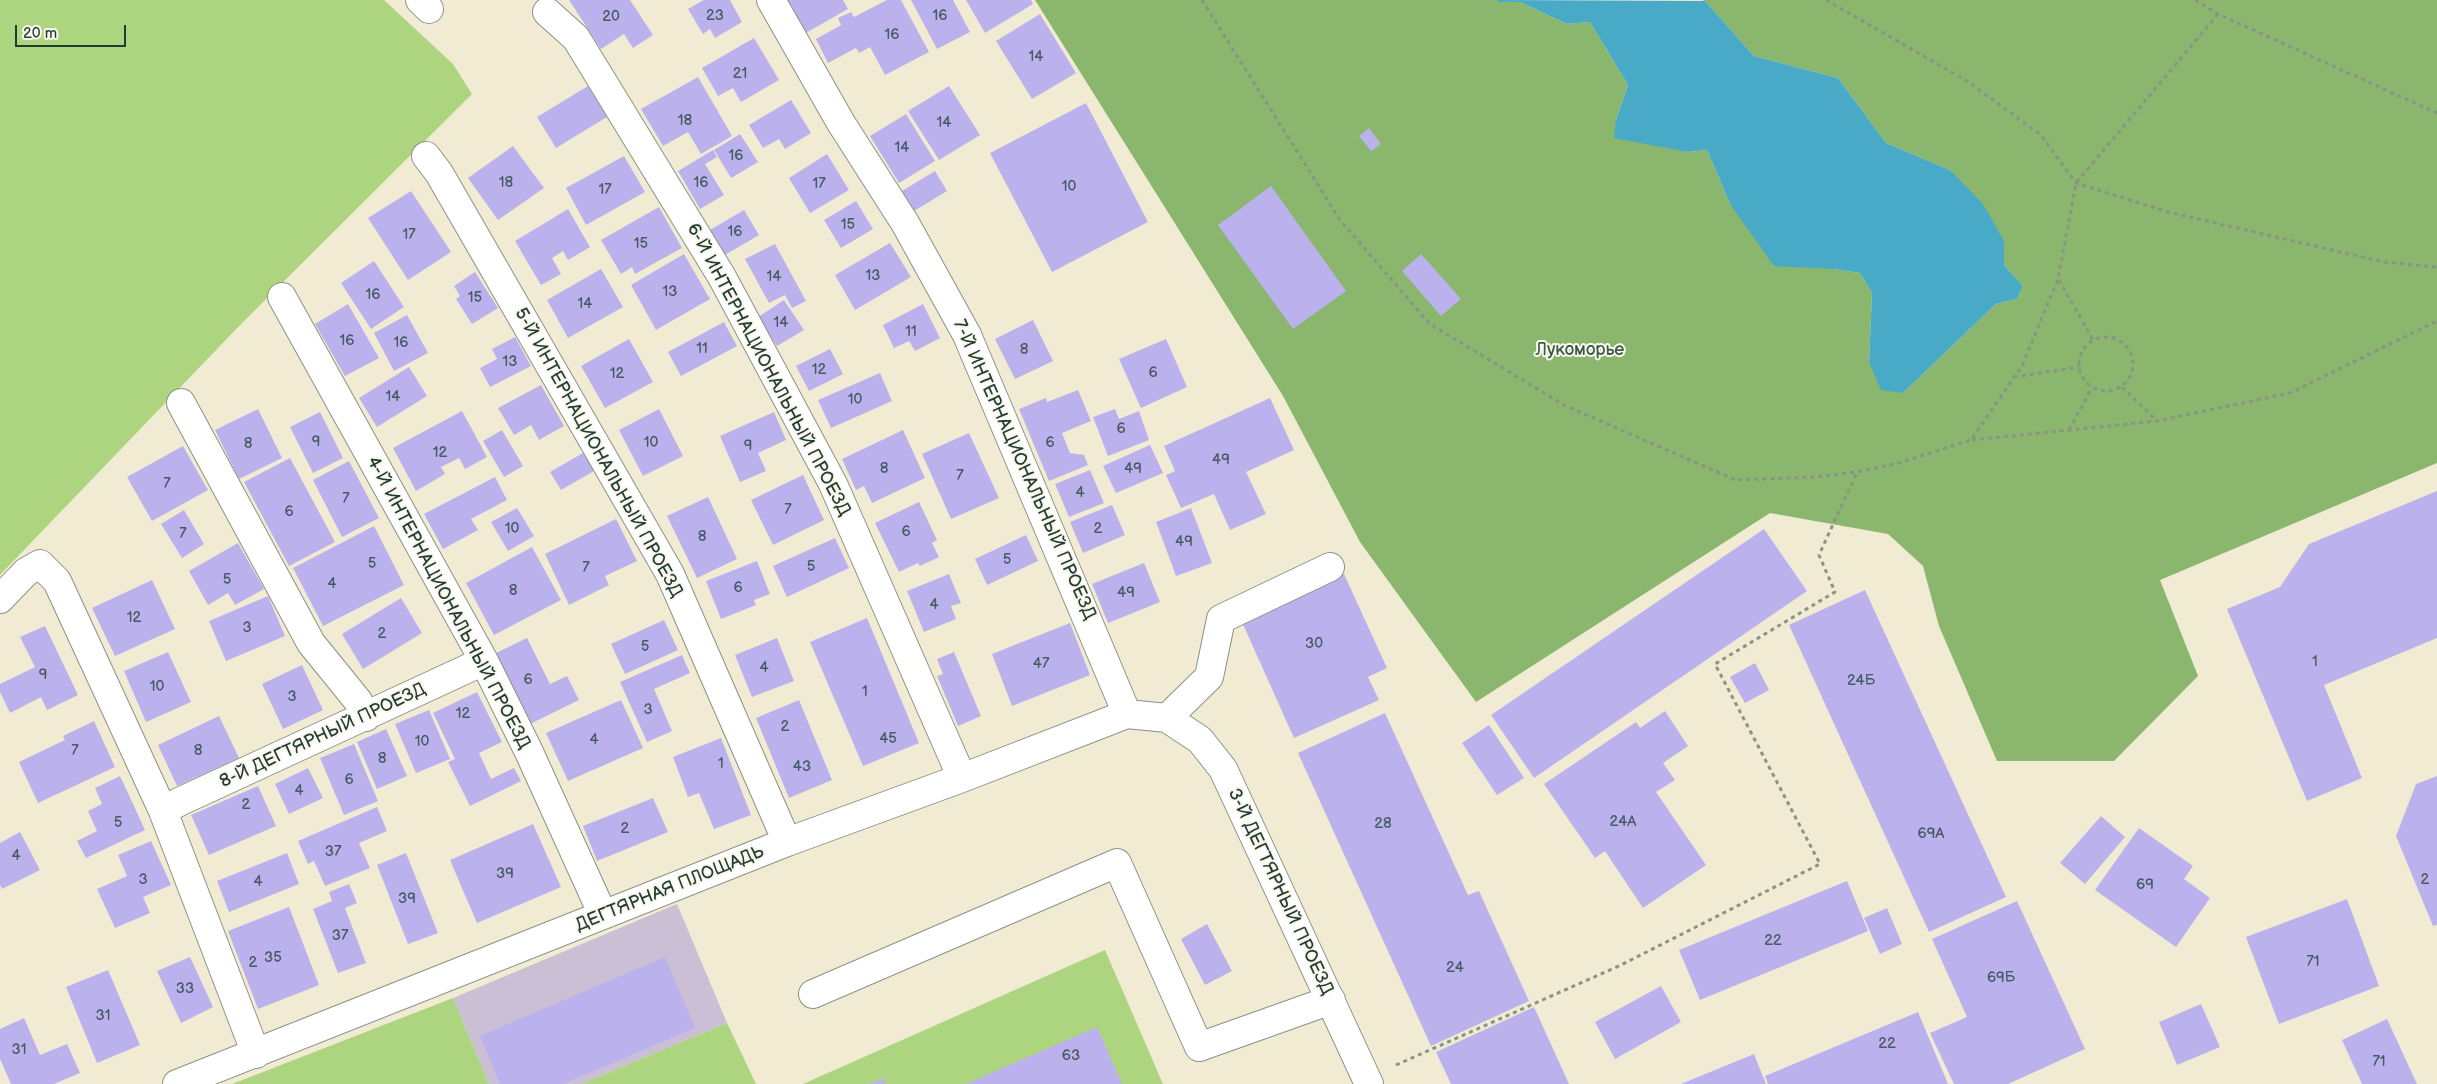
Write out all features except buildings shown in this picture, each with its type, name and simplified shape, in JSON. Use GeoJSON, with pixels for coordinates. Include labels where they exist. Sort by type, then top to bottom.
{"type":"FeatureCollection","features":[{"type":"Feature","properties":{"kind":"street","name":"7-Й ИНТЕРНАЦИОНАЛЬНЫЙ ПРОЕЗД"},"geometry":{"type":"LineString","coordinates":[[772,0],[841,123],[905,224],[968,335],[1127,714]]}},
{"type":"Feature","properties":{"kind":"street","name":"6-Й ИНТЕРНАЦИОНАЛЬНЫЙ ПРОЕЗД"},"geometry":{"type":"LineString","coordinates":[[547,12],[576,38],[722,277],[833,484],[962,778]]}},
{"type":"Feature","properties":{"kind":"street","name":"5-Й ИНТЕРНАЦИОНАЛЬНЫЙ ПРОЕЗД"},"geometry":{"type":"LineString","coordinates":[[426,156],[439,174],[670,574],[787,842]]}},
{"type":"Feature","properties":{"kind":"street","name":"4-Й ИНТЕРНАЦИОНАЛЬНЫЙ ПРОЕЗД"},"geometry":{"type":"LineString","coordinates":[[282,297],[484,661],[529,752],[603,915]]}},
{"type":"Feature","properties":{"kind":"street"},"geometry":{"type":"LineString","coordinates":[[181,403],[311,644],[358,701],[366,717]]}},
{"type":"Feature","properties":{"kind":"street"},"geometry":{"type":"LineString","coordinates":[[0,598],[26,572],[40,564],[57,581],[163,812],[256,1054]]}},
{"type":"Feature","properties":{"kind":"street"},"geometry":{"type":"LineString","coordinates":[[1168,718],[1209,678],[1221,619],[1330,567]]}},
{"type":"Feature","properties":{"kind":"street","name":"8-Й ДЕГТЯРНЫЙ ПРОЕЗД"},"geometry":{"type":"LineString","coordinates":[[163,812],[179,802],[484,661]]}},
{"type":"Feature","properties":{"kind":"street","name":"ДЕГТЯРНАЯ ПЛОЩАДЬ"},"geometry":{"type":"LineString","coordinates":[[177,1084],[787,842],[962,778],[1127,714],[1168,718]]}},
{"type":"Feature","properties":{"kind":"street","name":"3-Й ДЕГТЯРНЫЙ ПРОЕЗД"},"geometry":{"type":"LineString","coordinates":[[1168,718],[1200,740],[1223,769],[1368,1081]]}},
{"type":"Feature","properties":{"kind":"street"},"geometry":{"type":"LineString","coordinates":[[812,994],[1117,863],[1199,1047],[1331,1000]]}},
{"type":"Feature","properties":{"kind":"path"},"geometry":{"type":"LineString","coordinates":[[1202,0],[1340,220],[1430,324],[1564,405],[1736,480],[1816,477],[1857,472],[1899,463],[1971,440],[2157,420],[2290,393],[2437,321]]}},
{"type":"Feature","properties":{"kind":"path"},"geometry":{"type":"LineString","coordinates":[[1826,0],[1968,81],[2041,134],[2076,183],[2187,217],[2384,262],[2437,267]]}},
{"type":"Feature","properties":{"kind":"path"},"geometry":{"type":"LineString","coordinates":[[2195,0],[2218,14],[2437,113]]}},
{"type":"Feature","properties":{"kind":"path"},"geometry":{"type":"LineString","coordinates":[[1971,440],[2022,366],[2058,279],[2076,183],[2218,14]]}},
{"type":"Feature","properties":{"kind":"path"},"geometry":{"type":"LineString","coordinates":[[2058,279],[2093,340]]}},
{"type":"Feature","properties":{"kind":"path"},"geometry":{"type":"LineString","coordinates":[[2109,336],[2124,343],[2133,357],[2132,374],[2122,386],[2107,392],[2092,388],[2083,378],[2079,367],[2082,351],[2093,340],[2109,336]]}},
{"type":"Feature","properties":{"kind":"path"},"geometry":{"type":"LineString","coordinates":[[2014,377],[2079,367]]}},
{"type":"Feature","properties":{"kind":"path"},"geometry":{"type":"LineString","coordinates":[[2122,386],[2157,420]]}},
{"type":"Feature","properties":{"kind":"path"},"geometry":{"type":"LineString","coordinates":[[2069,430],[2092,388]]}},
{"type":"Feature","properties":{"kind":"path"},"geometry":{"type":"LineString","coordinates":[[1368,1081],[1621,965],[1820,864],[1715,664],[1835,592],[1819,554],[1857,472]]}},
{"type":"Feature","properties":{"kind":"shaded area"},"geometry":{"type":"Polygon","coordinates":[[[677,904],[727,1023],[581,1084],[489,1084],[453,998],[677,904]]]}},
{"type":"Feature","properties":{"kind":"green space"},"geometry":{"type":"Polygon","coordinates":[[[0,0],[384,0],[453,64],[472,94],[243,322],[0,575],[0,0]]]}},
{"type":"Feature","properties":{"kind":"green space","name":"Лукоморье"},"geometry":{"type":"Polygon","coordinates":[[[1035,0],[1498,0],[1498,2],[1520,2],[1567,24],[1590,22],[1628,85],[1616,120],[1688,152],[1707,150],[1730,204],[1834,269],[1860,273],[1872,293],[1869,362],[1903,393],[1996,304],[2017,299],[2023,286],[2004,265],[2004,241],[1950,170],[1886,143],[1838,78],[1754,56],[1705,1],[1702,0],[2437,0],[2437,463],[2160,580],[2198,676],[2114,761],[1997,761],[1939,626],[1923,566],[1888,534],[1770,513],[1476,702],[1360,542],[1283,396],[1035,0]]]}},
{"type":"Feature","properties":{"kind":"green space"},"geometry":{"type":"Polygon","coordinates":[[[1105,950],[1163,1084],[803,1084],[1105,950]]]}},
{"type":"Feature","properties":{"kind":"green space"},"geometry":{"type":"Polygon","coordinates":[[[453,998],[489,1084],[232,1084],[453,998]]]}},
{"type":"Feature","properties":{"kind":"green space"},"geometry":{"type":"Polygon","coordinates":[[[727,1023],[756,1084],[581,1084],[727,1023]]]}},
{"type":"Feature","properties":{"kind":"water"},"geometry":{"type":"Polygon","coordinates":[[[1498,0],[1705,1],[1754,56],[1838,78],[1886,143],[1950,170],[1983,204],[2004,241],[2004,265],[2023,286],[2017,299],[1996,304],[1903,393],[1881,390],[1869,362],[1872,293],[1860,273],[1834,269],[1774,266],[1730,204],[1707,150],[1688,152],[1614,138],[1616,120],[1628,85],[1590,22],[1567,24],[1520,2],[1498,2],[1498,0]]]}}]}
